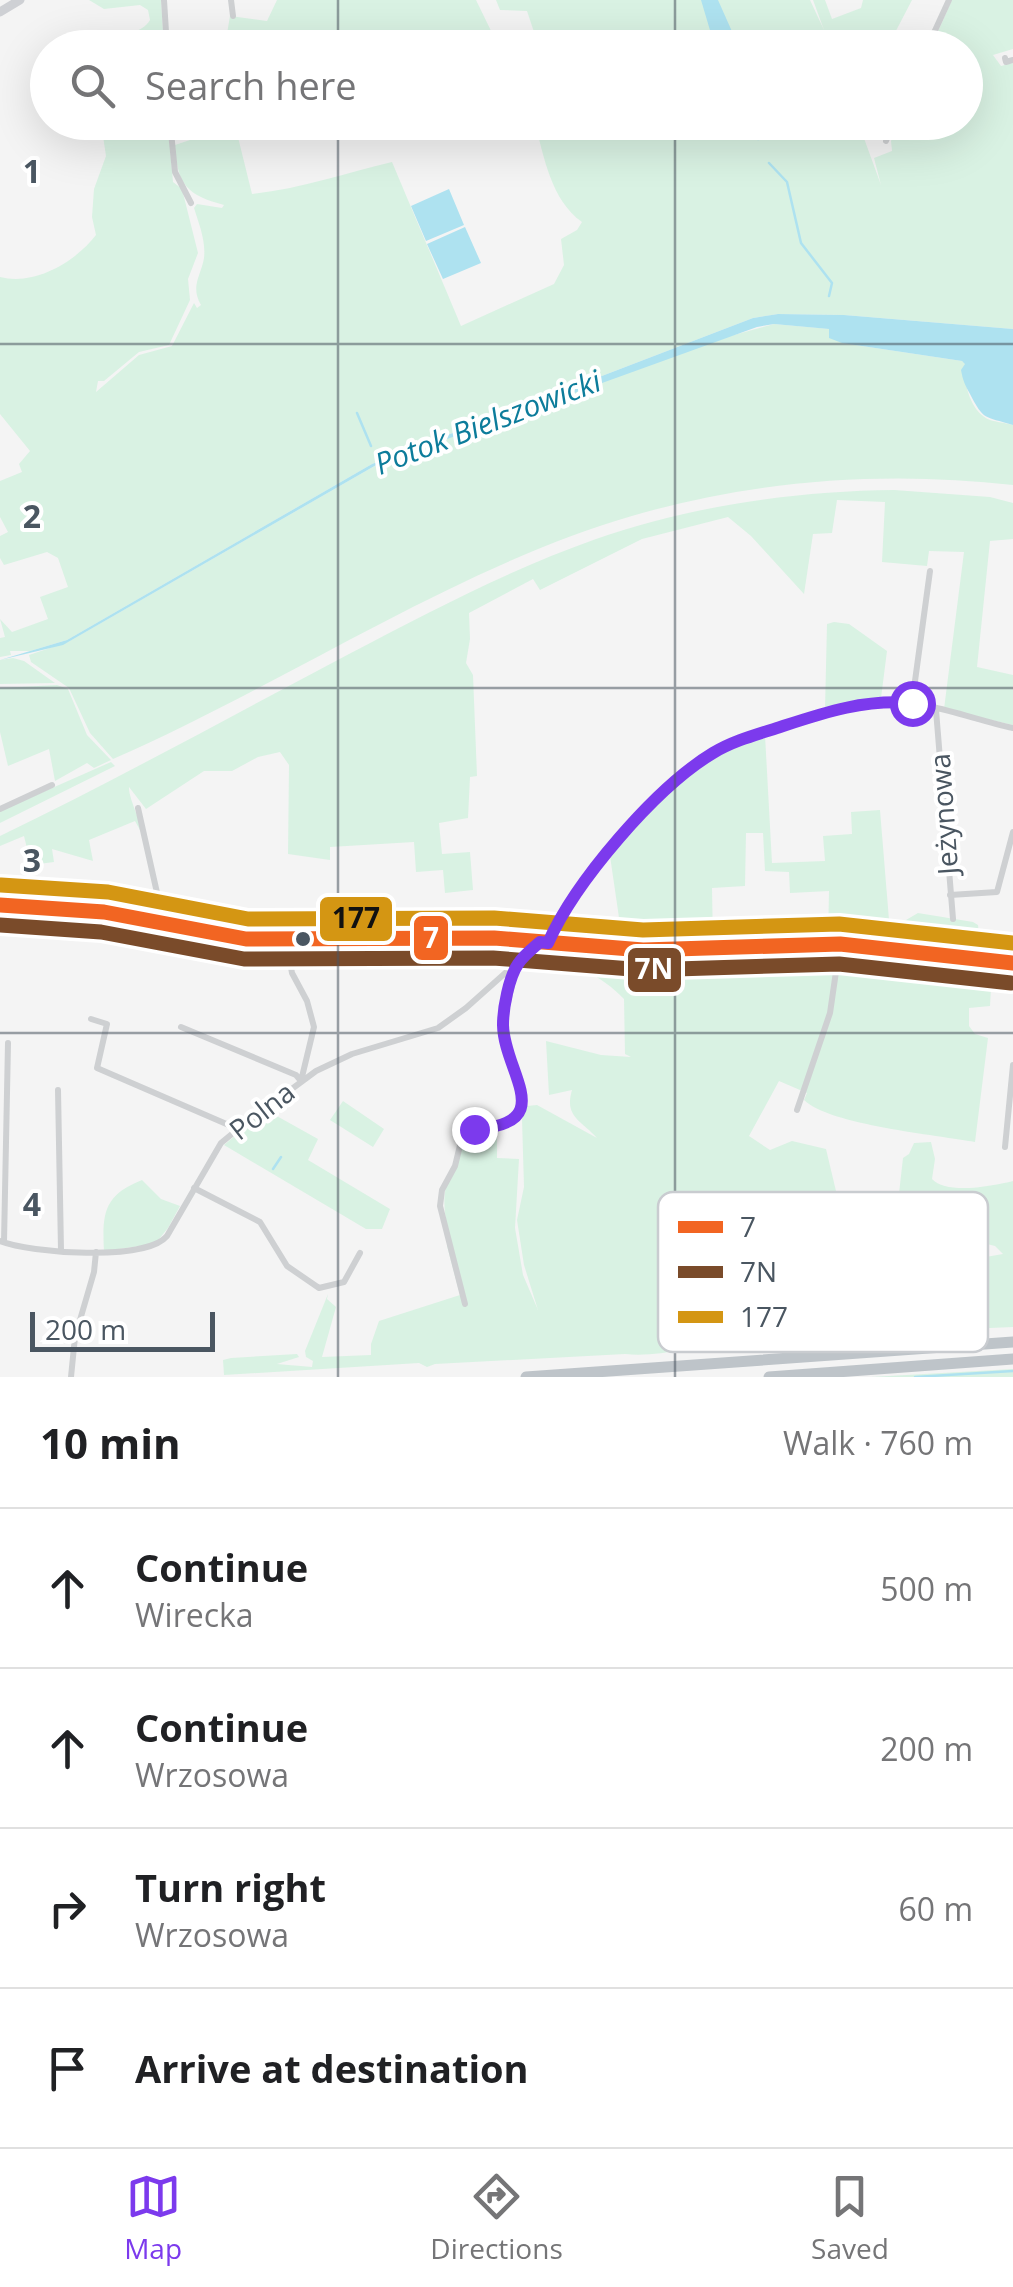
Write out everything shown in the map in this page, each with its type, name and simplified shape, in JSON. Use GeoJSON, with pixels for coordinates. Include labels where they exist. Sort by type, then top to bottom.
{"type":"FeatureCollection","features":[{"type":"Feature","properties":{"kind":"highway"},"geometry":{"type":"LineString","coordinates":[[988,1344],[1013,1342]]}},
{"type":"Feature","properties":{"kind":"highway"},"geometry":{"type":"LineString","coordinates":[[526,1377],[874,1352]]}},
{"type":"Feature","properties":{"kind":"highway"},"geometry":{"type":"LineString","coordinates":[[769,1377],[1013,1359]]}},
{"type":"Feature","properties":{"kind":"street"},"geometry":{"type":"LineString","coordinates":[[0,12],[20,0]]}},
{"type":"Feature","properties":{"kind":"street"},"geometry":{"type":"LineString","coordinates":[[164,0],[166,30]]}},
{"type":"Feature","properties":{"kind":"street"},"geometry":{"type":"LineString","coordinates":[[231,0],[233,16]]}},
{"type":"Feature","properties":{"kind":"street"},"geometry":{"type":"LineString","coordinates":[[935,30],[949,0]]}},
{"type":"Feature","properties":{"kind":"street"},"geometry":{"type":"LineString","coordinates":[[172,140],[175,172],[190,203]]}},
{"type":"Feature","properties":{"kind":"street"},"geometry":{"type":"LineString","coordinates":[[912,703],[930,571]]}},
{"type":"Feature","properties":{"kind":"street","name":"Polna"},"geometry":{"type":"LineString","coordinates":[[2,1242],[96,1252],[144,1250],[161,1242],[221,1143],[301,1081],[352,1054],[438,1028],[544,942],[576,892],[623,836],[709,755],[746,738],[836,709],[883,701],[912,703],[1013,728]]}},
{"type":"Feature","properties":{"kind":"street","name":"Jeżynowa"},"geometry":{"type":"LineString","coordinates":[[936,710],[953,919]]}},
{"type":"Feature","properties":{"kind":"street"},"geometry":{"type":"LineString","coordinates":[[0,809],[52,785]]}},
{"type":"Feature","properties":{"kind":"street"},"geometry":{"type":"LineString","coordinates":[[138,808],[144,820],[164,924]]}},
{"type":"Feature","properties":{"kind":"street"},"geometry":{"type":"LineString","coordinates":[[950,894],[997,892],[1009,860],[1013,832]]}},
{"type":"Feature","properties":{"kind":"street"},"geometry":{"type":"LineString","coordinates":[[0,905],[83,910],[232,938],[465,937],[630,950],[840,944],[1013,964]]}},
{"type":"Feature","properties":{"kind":"street"},"geometry":{"type":"LineString","coordinates":[[286,940],[292,972],[307,1001],[314,1027],[301,1081]]}},
{"type":"Feature","properties":{"kind":"street"},"geometry":{"type":"LineString","coordinates":[[797,1110],[830,1013],[840,944]]}},
{"type":"Feature","properties":{"kind":"street"},"geometry":{"type":"LineString","coordinates":[[465,1304],[440,1197],[455,1166],[463,1133],[507,1124],[520,1112],[518,1078],[503,1026],[516,965]]}},
{"type":"Feature","properties":{"kind":"street"},"geometry":{"type":"LineString","coordinates":[[90,1019],[107,1024],[98,1068],[238,1129]]}},
{"type":"Feature","properties":{"kind":"street"},"geometry":{"type":"LineString","coordinates":[[181,1028],[296,1075],[301,1081]]}},
{"type":"Feature","properties":{"kind":"street"},"geometry":{"type":"LineString","coordinates":[[2,1242],[8,1043]]}},
{"type":"Feature","properties":{"kind":"street"},"geometry":{"type":"LineString","coordinates":[[1005,1147],[1013,1065]]}},
{"type":"Feature","properties":{"kind":"street"},"geometry":{"type":"LineString","coordinates":[[58,1090],[61,1250]]}},
{"type":"Feature","properties":{"kind":"street"},"geometry":{"type":"LineString","coordinates":[[194,1188],[260,1222],[287,1266],[319,1288],[344,1282],[360,1252]]}},
{"type":"Feature","properties":{"kind":"street"},"geometry":{"type":"LineString","coordinates":[[70,1377],[75,1337],[96,1252]]}},
{"type":"Feature","properties":{"kind":"green space"},"geometry":{"type":"Polygon","coordinates":[[[89,0],[161,0],[163,30],[138,30],[150,20],[148,10],[140,5],[104,9],[89,0]]]}},
{"type":"Feature","properties":{"kind":"green space"},"geometry":{"type":"Polygon","coordinates":[[[277,0],[476,0],[491,30],[228,30],[230,16],[267,21],[277,0]]]}},
{"type":"Feature","properties":{"kind":"green space"},"geometry":{"type":"Polygon","coordinates":[[[496,0],[810,0],[824,30],[533,30],[527,11],[500,10],[496,0]]]}},
{"type":"Feature","properties":{"kind":"green space"},"geometry":{"type":"Polygon","coordinates":[[[813,0],[825,0],[832,19],[861,8],[863,0],[912,0],[896,30],[824,30],[813,0]]]}},
{"type":"Feature","properties":{"kind":"green space"},"geometry":{"type":"Polygon","coordinates":[[[952,0],[1013,0],[1013,49],[993,55],[1001,66],[1013,63],[1013,329],[844,315],[778,314],[753,318],[372,464],[67,640],[30,651],[10,651],[11,655],[0,657],[0,638],[5,637],[0,619],[12,632],[48,619],[40,597],[68,587],[58,558],[47,552],[4,565],[0,558],[0,536],[8,532],[0,517],[0,481],[22,472],[19,464],[30,451],[0,414],[0,277],[27,278],[53,270],[96,235],[92,217],[94,189],[106,156],[104,140],[169,140],[173,182],[182,189],[198,253],[188,279],[190,300],[169,345],[139,352],[104,381],[98,381],[96,392],[139,355],[172,346],[194,303],[197,308],[201,305],[196,287],[204,245],[194,208],[197,204],[222,208],[224,205],[201,197],[186,186],[178,170],[175,145],[190,140],[239,140],[252,194],[305,185],[392,162],[461,326],[554,284],[564,265],[561,239],[577,230],[582,222],[556,190],[540,140],[865,140],[881,185],[874,158],[892,151],[891,140],[983,140],[983,30],[939,30],[952,0]]]}},
{"type":"Feature","properties":{"kind":"green space"},"geometry":{"type":"Polygon","coordinates":[[[774,324],[830,329],[842,343],[965,363],[967,387],[977,410],[990,420],[1013,425],[1013,485],[893,479],[774,486],[657,509],[599,526],[489,570],[113,759],[90,733],[69,688],[31,662],[29,655],[68,642],[378,464],[708,342],[774,324]]]}},
{"type":"Feature","properties":{"kind":"green space"},"geometry":{"type":"Polygon","coordinates":[[[894,490],[990,497],[1013,503],[1013,539],[990,541],[977,667],[1013,675],[1013,725],[944,709],[964,552],[929,551],[927,566],[882,562],[885,502],[837,500],[832,533],[813,534],[804,594],[751,536],[728,517],[642,539],[540,590],[533,579],[469,613],[466,663],[473,675],[477,776],[470,777],[468,818],[439,823],[442,854],[470,852],[473,890],[445,893],[443,870],[416,872],[414,842],[330,847],[330,860],[288,854],[289,765],[280,752],[258,757],[232,771],[204,771],[146,809],[129,787],[146,841],[135,821],[89,840],[93,861],[52,849],[54,862],[31,865],[24,836],[0,846],[0,836],[440,607],[564,551],[632,527],[743,502],[894,490]]]}},
{"type":"Feature","properties":{"kind":"green space"},"geometry":{"type":"Polygon","coordinates":[[[827,624],[849,624],[887,651],[881,698],[825,709],[827,624]]]}},
{"type":"Feature","properties":{"kind":"green space"},"geometry":{"type":"Polygon","coordinates":[[[0,660],[24,661],[55,683],[0,684],[0,660]]]}},
{"type":"Feature","properties":{"kind":"green space"},"geometry":{"type":"Polygon","coordinates":[[[57,685],[68,689],[87,735],[111,760],[94,768],[87,763],[55,781],[49,749],[8,766],[0,732],[0,688],[57,685]]]}},
{"type":"Feature","properties":{"kind":"green space"},"geometry":{"type":"Polygon","coordinates":[[[765,735],[772,863],[825,861],[823,836],[852,834],[851,812],[880,810],[889,920],[906,920],[918,913],[973,922],[978,925],[981,954],[904,943],[828,939],[829,891],[790,893],[789,872],[765,871],[763,833],[746,833],[745,886],[712,888],[713,943],[623,945],[610,856],[661,800],[698,769],[765,735]]]}},
{"type":"Feature","properties":{"kind":"green space"},"geometry":{"type":"Polygon","coordinates":[[[111,762],[115,766],[0,823],[0,811],[111,762]]]}},
{"type":"Feature","properties":{"kind":"green space"},"geometry":{"type":"Polygon","coordinates":[[[539,950],[626,959],[849,952],[992,969],[990,1006],[969,1008],[969,1026],[975,1034],[988,1038],[975,1142],[836,1116],[804,1100],[807,1093],[779,1081],[749,1136],[770,1150],[792,1141],[826,1149],[836,1192],[658,1192],[658,1352],[663,1352],[224,1375],[223,1360],[231,1358],[297,1354],[299,1357],[277,1364],[312,1367],[313,1361],[305,1351],[328,1294],[327,1299],[336,1307],[322,1357],[371,1355],[379,1321],[460,1295],[447,1246],[451,1243],[445,1198],[465,1134],[497,1129],[497,1158],[519,1159],[515,1228],[523,1275],[538,1310],[524,1265],[517,1220],[524,1187],[522,1119],[527,1106],[537,1105],[597,1138],[572,1112],[572,1090],[549,1095],[546,1041],[601,1055],[631,1057],[625,1054],[624,999],[585,971],[534,954],[539,950]]]}},
{"type":"Feature","properties":{"kind":"green space"},"geometry":{"type":"Polygon","coordinates":[[[343,1101],[384,1129],[373,1147],[330,1120],[343,1101]]]}},
{"type":"Feature","properties":{"kind":"green space"},"geometry":{"type":"Polygon","coordinates":[[[266,1110],[318,1139],[308,1160],[390,1209],[382,1229],[366,1229],[224,1145],[266,1110]]]}},
{"type":"Feature","properties":{"kind":"green space"},"geometry":{"type":"Polygon","coordinates":[[[931,1142],[935,1159],[932,1179],[939,1184],[970,1188],[1013,1181],[1013,1327],[988,1328],[988,1257],[1003,1254],[988,1244],[988,1192],[899,1192],[903,1158],[914,1143],[931,1142]]]}},
{"type":"Feature","properties":{"kind":"green space"},"geometry":{"type":"Polygon","coordinates":[[[142,1180],[161,1199],[180,1206],[155,1244],[104,1251],[108,1207],[120,1192],[142,1180]]]}},
{"type":"Feature","properties":{"kind":"green space"},"geometry":{"type":"Polygon","coordinates":[[[1013,1369],[1013,1377],[871,1377],[1013,1369]]]}},
{"type":"Feature","properties":{"kind":"water"},"geometry":{"type":"Polygon","coordinates":[[[701,0],[718,0],[731,30],[710,30],[701,0]]]}},
{"type":"Feature","properties":{"kind":"water"},"geometry":{"type":"Polygon","coordinates":[[[449,189],[464,225],[426,241],[411,206],[449,189]]]}},
{"type":"Feature","properties":{"kind":"water"},"geometry":{"type":"Polygon","coordinates":[[[465,227],[481,263],[443,279],[427,244],[465,227]]]}},
{"type":"Feature","properties":{"kind":"water","name":"Potok Bielszowicki"},"geometry":{"type":"Polygon","coordinates":[[[778,314],[844,315],[1013,329],[1013,425],[982,413],[963,380],[962,361],[842,343],[829,338],[829,329],[774,324],[757,327],[378,464],[63,645],[0,660],[67,640],[372,464],[753,318],[778,314]]]}},
{"type":"Feature","properties":{"kind":"waterway"},"geometry":{"type":"LineString","coordinates":[[769,163],[787,182],[801,243],[832,283],[829,296]]}},
{"type":"Feature","properties":{"kind":"waterway","name":"Potok Bielszowicki"},"geometry":{"type":"LineString","coordinates":[[357,413],[371,446]]}},
{"type":"Feature","properties":{"kind":"waterway"},"geometry":{"type":"LineString","coordinates":[[273,1169],[281,1157]]}},
{"type":"Feature","properties":{"kind":"waterway"},"geometry":{"type":"LineString","coordinates":[[915,1377],[1013,1371]]}},
{"type":"Feature","properties":{"kind":"transit line","name":"177"},"geometry":{"type":"LineString","coordinates":[[1,885],[108,892],[248,919],[494,918],[643,930],[839,924],[1013,943]]}},
{"type":"Feature","properties":{"kind":"transit line","name":"7"},"geometry":{"type":"LineString","coordinates":[[0,905],[104,912],[246,939],[494,938],[643,950],[840,944],[1013,963]]}},
{"type":"Feature","properties":{"kind":"transit line","name":"7N"},"geometry":{"type":"LineString","coordinates":[[0,925],[101,932],[244,959],[493,958],[644,970],[839,964],[1011,983]]}},
{"type":"Feature","properties":{"kind":"route"},"geometry":{"type":"LineString","coordinates":[[474,1129],[507,1124],[516,1118],[522,1105],[503,1026],[516,965],[540,942],[548,943],[576,892],[637,820],[696,766],[734,742],[848,706],[883,701],[912,703]]}}]}
